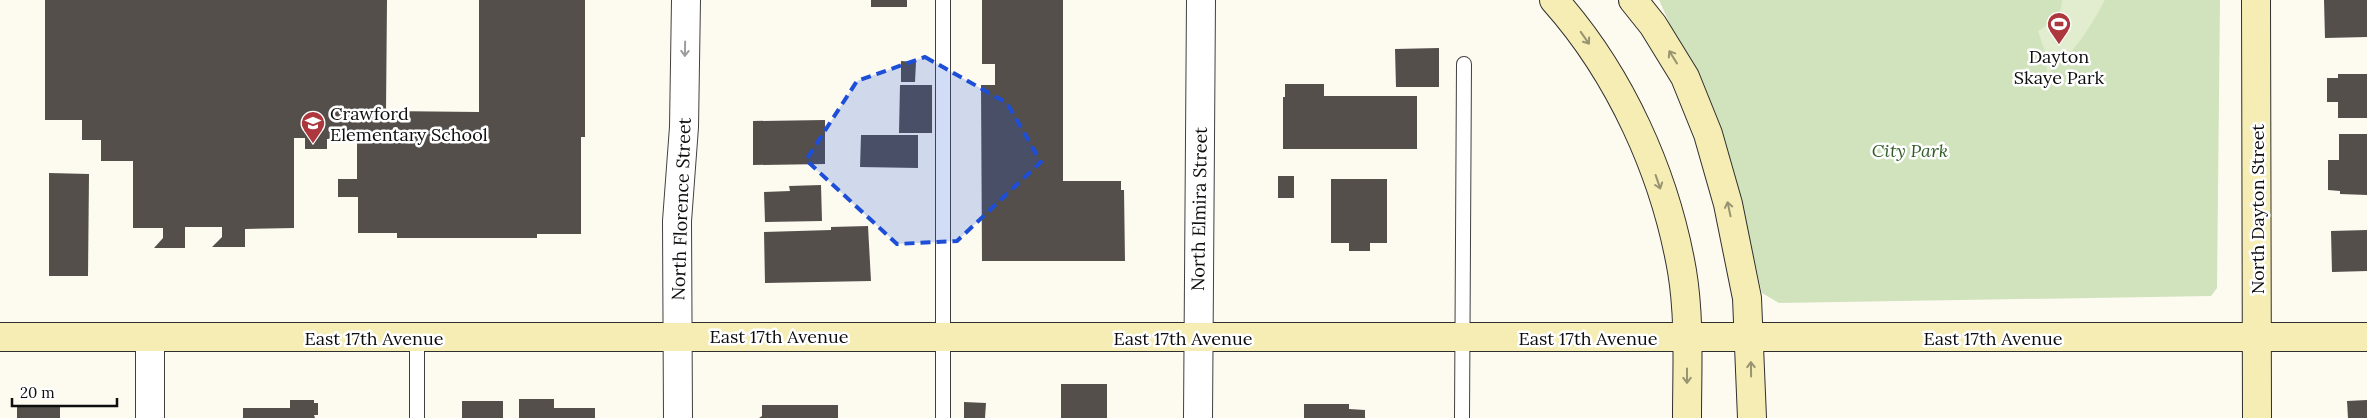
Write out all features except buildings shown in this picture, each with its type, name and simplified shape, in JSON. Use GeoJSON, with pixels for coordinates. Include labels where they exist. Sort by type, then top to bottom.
{"type":"FeatureCollection","features":[{"type":"Feature","properties":{"kind":"street","name":"North Florence Street"},"geometry":{"type":"LineString","coordinates":[[678,418],[677,220],[684,126],[686,0]]}},
{"type":"Feature","properties":{"kind":"street","name":"North Elmira Street"},"geometry":{"type":"LineString","coordinates":[[1198,418],[1201,0]]}},
{"type":"Feature","properties":{"kind":"street"},"geometry":{"type":"LineString","coordinates":[[1554,0],[1576,24],[1606,68],[1634,122],[1656,176],[1672,225],[1682,272],[1687,338],[1687,418]]}},
{"type":"Feature","properties":{"kind":"street"},"geometry":{"type":"LineString","coordinates":[[1633,0],[1652,25],[1685,77],[1708,134],[1730,214],[1747,298],[1752,418]]}},
{"type":"Feature","properties":{"kind":"street","name":"North Dayton Street"},"geometry":{"type":"LineString","coordinates":[[2256,0],[2257,418]]}},
{"type":"Feature","properties":{"kind":"street","name":"East 17th Avenue"},"geometry":{"type":"LineString","coordinates":[[0,337],[2367,337]]}},
{"type":"Feature","properties":{"kind":"street"},"geometry":{"type":"LineString","coordinates":[[150,338],[150,418]]}},
{"type":"Feature","properties":{"kind":"lane"},"geometry":{"type":"LineString","coordinates":[[942,0],[942,418]]}},
{"type":"Feature","properties":{"kind":"lane"},"geometry":{"type":"LineString","coordinates":[[1462,418],[1464,64]]}},
{"type":"Feature","properties":{"kind":"lane"},"geometry":{"type":"LineString","coordinates":[[417,338],[417,418]]}},
{"type":"Feature","properties":{"kind":"highlighted area"},"geometry":{"type":"Polygon","coordinates":[[[925,57],[1007,103],[1041,162],[957,241],[897,244],[806,160],[857,81],[925,57]]]}},
{"type":"Feature","properties":{"kind":"green space","name":"City Park"},"geometry":{"type":"Polygon","coordinates":[[[1659,0],[2220,0],[2217,288],[2211,296],[1779,303],[1762,293],[1742,208],[1708,109],[1659,0]]]}},
{"type":"Feature","properties":{"kind":"green space","name":"Dayton Skaye Park"},"geometry":{"type":"Polygon","coordinates":[[[2062,0],[2105,0],[2094,20],[2073,50],[2047,74],[2046,55],[2038,31],[2058,15],[2062,6],[2062,0]]]}},
{"type":"Feature","properties":{"kind":"place","name":"Dayton Skaye Park"},"geometry":{"type":"Point","coordinates":[2059,45]}},
{"type":"Feature","properties":{"kind":"place","name":"Crawford Elementary School"},"geometry":{"type":"Point","coordinates":[313,144]}}]}
